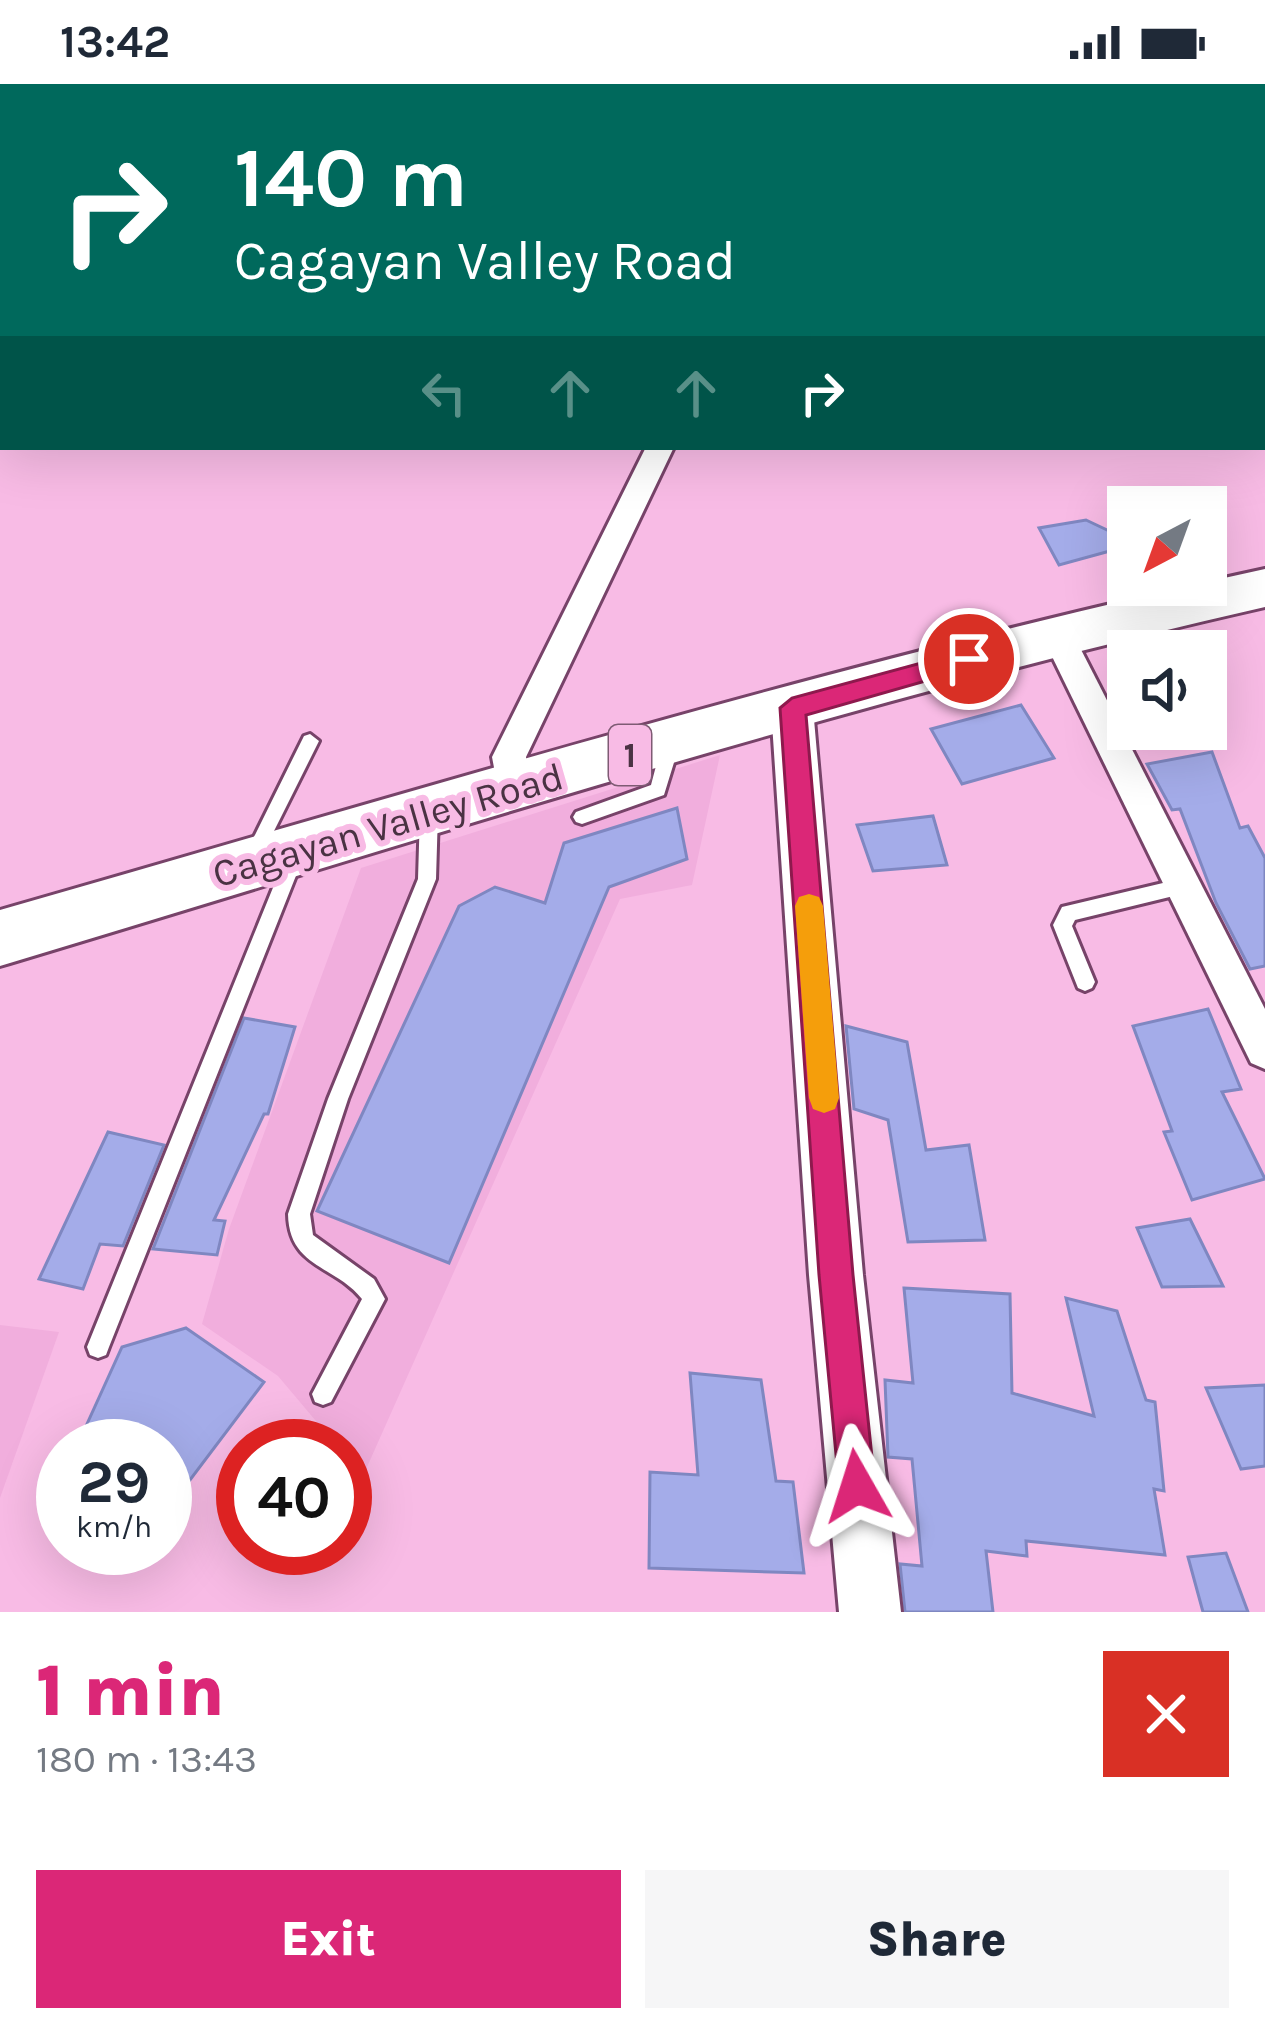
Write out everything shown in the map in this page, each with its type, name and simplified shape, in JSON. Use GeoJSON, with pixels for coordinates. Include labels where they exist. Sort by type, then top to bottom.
{"type":"FeatureCollection","features":[{"type":"Feature","properties":{"kind":"highway","name":"Cagayan Valley Road"},"geometry":{"type":"LineString","coordinates":[[0,938],[1057,634],[1265,588]]}},
{"type":"Feature","properties":{"kind":"street"},"geometry":{"type":"LineString","coordinates":[[512,789],[508,757],[659,450]]}},
{"type":"Feature","properties":{"kind":"street"},"geometry":{"type":"LineString","coordinates":[[1057,634],[1265,1051]]}},
{"type":"Feature","properties":{"kind":"street"},"geometry":{"type":"LineString","coordinates":[[792,708],[836,1275],[870,1612]]}},
{"type":"Feature","properties":{"kind":"lane"},"geometry":{"type":"LineString","coordinates":[[98,1347],[310,741]]}},
{"type":"Feature","properties":{"kind":"lane"},"geometry":{"type":"LineString","coordinates":[[582,817],[658,790],[671,743]]}},
{"type":"Feature","properties":{"kind":"lane"},"geometry":{"type":"LineString","coordinates":[[323,1394],[374,1300],[369,1286],[302,1242],[296,1229],[338,1099],[427,879],[429,812]]}},
{"type":"Feature","properties":{"kind":"lane"},"geometry":{"type":"LineString","coordinates":[[1085,982],[1061,925],[1069,913],[1184,886]]}},
{"type":"Feature","properties":{"kind":"shaded area"},"geometry":{"type":"Polygon","coordinates":[[[720,755],[692,885],[620,899],[372,1456],[372,1419],[314,1419],[278,1376],[202,1324],[229,1229],[361,868],[720,755]]]}},
{"type":"Feature","properties":{"kind":"shaded area"},"geometry":{"type":"Polygon","coordinates":[[[0,1325],[59,1332],[0,1498],[0,1325]]]}},
{"type":"Feature","properties":{"kind":"building"},"geometry":{"type":"Polygon","coordinates":[[[1086,520],[1107,530],[1107,552],[1059,565],[1039,528],[1086,520]]]}},
{"type":"Feature","properties":{"kind":"building"},"geometry":{"type":"Polygon","coordinates":[[[1021,705],[1054,758],[962,784],[931,729],[1021,705]]]}},
{"type":"Feature","properties":{"kind":"building"},"geometry":{"type":"Polygon","coordinates":[[[1212,752],[1240,828],[1248,826],[1265,858],[1265,966],[1250,969],[1216,903],[1180,809],[1172,810],[1147,764],[1212,752]]]}},
{"type":"Feature","properties":{"kind":"building"},"geometry":{"type":"Polygon","coordinates":[[[677,808],[687,859],[609,887],[449,1263],[317,1211],[459,906],[495,887],[545,903],[564,843],[677,808]]]}},
{"type":"Feature","properties":{"kind":"building"},"geometry":{"type":"Polygon","coordinates":[[[933,816],[947,865],[873,871],[857,825],[933,816]]]}},
{"type":"Feature","properties":{"kind":"building"},"geometry":{"type":"Polygon","coordinates":[[[1208,1009],[1241,1089],[1222,1092],[1265,1179],[1192,1200],[1164,1132],[1172,1131],[1133,1026],[1208,1009]]]}},
{"type":"Feature","properties":{"kind":"building"},"geometry":{"type":"Polygon","coordinates":[[[244,1018],[295,1027],[268,1114],[214,1220],[225,1221],[217,1255],[153,1249],[244,1018]]]}},
{"type":"Feature","properties":{"kind":"building"},"geometry":{"type":"Polygon","coordinates":[[[846,1026],[907,1042],[926,1150],[969,1145],[985,1240],[908,1242],[888,1120],[854,1109],[846,1026]]]}},
{"type":"Feature","properties":{"kind":"building"},"geometry":{"type":"Polygon","coordinates":[[[108,1132],[164,1145],[123,1246],[100,1244],[83,1289],[39,1279],[108,1132]]]}},
{"type":"Feature","properties":{"kind":"building"},"geometry":{"type":"Polygon","coordinates":[[[1190,1219],[1223,1286],[1162,1287],[1137,1228],[1190,1219]]]}},
{"type":"Feature","properties":{"kind":"building"},"geometry":{"type":"Polygon","coordinates":[[[904,1288],[1010,1294],[1012,1393],[1094,1416],[1066,1298],[1117,1311],[1146,1400],[1155,1402],[1164,1491],[1154,1489],[1165,1555],[1026,1541],[1027,1556],[986,1551],[993,1612],[905,1612],[900,1564],[922,1566],[912,1459],[888,1457],[885,1380],[913,1383],[904,1288]]]}},
{"type":"Feature","properties":{"kind":"building"},"geometry":{"type":"Polygon","coordinates":[[[186,1328],[264,1382],[236,1419],[216,1419],[216,1446],[192,1477],[192,1419],[89,1419],[122,1347],[186,1328]]]}},
{"type":"Feature","properties":{"kind":"building"},"geometry":{"type":"Polygon","coordinates":[[[690,1373],[761,1380],[776,1481],[793,1482],[804,1573],[649,1568],[650,1472],[698,1475],[690,1373]]]}},
{"type":"Feature","properties":{"kind":"building"},"geometry":{"type":"Polygon","coordinates":[[[1265,1385],[1265,1466],[1241,1469],[1206,1388],[1265,1385]]]}},
{"type":"Feature","properties":{"kind":"building"},"geometry":{"type":"Polygon","coordinates":[[[1226,1553],[1248,1612],[1203,1612],[1188,1557],[1226,1553]]]}},
{"type":"Feature","properties":{"kind":"slow traffic"},"geometry":{"type":"LineString","coordinates":[[809,906],[824,1098]]}},
{"type":"Feature","properties":{"kind":"route"},"geometry":{"type":"LineString","coordinates":[[857,1486],[792,708],[969,659]]}}]}
